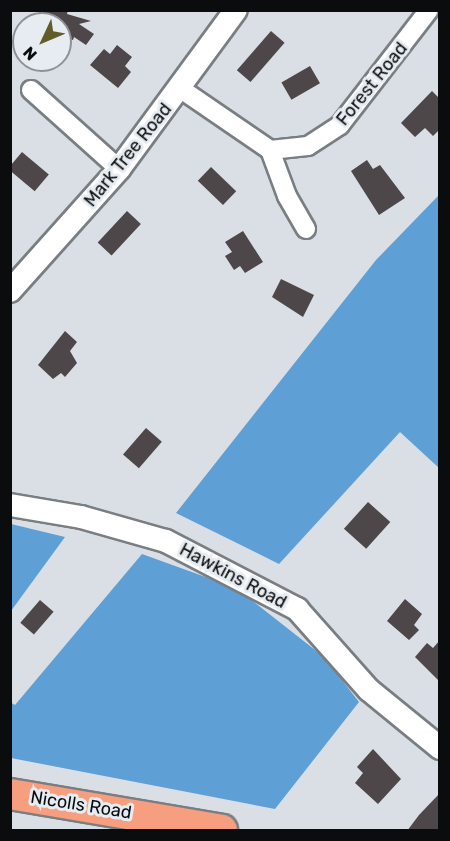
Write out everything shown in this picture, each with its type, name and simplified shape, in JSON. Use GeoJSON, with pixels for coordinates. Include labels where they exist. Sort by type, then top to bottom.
{"type":"FeatureCollection","features":[{"type":"Feature","properties":{"kind":"highway","name":"Nicolls Road"},"geometry":{"type":"LineString","coordinates":[[10,794],[222,831]]}},
{"type":"Feature","properties":{"kind":"street","name":"Mark Tree Road"},"geometry":{"type":"LineString","coordinates":[[10,291],[119,169],[181,89],[236,10]]}},
{"type":"Feature","properties":{"kind":"street","name":"Forest Road"},"geometry":{"type":"LineString","coordinates":[[270,150],[308,146],[340,125],[429,10]]}},
{"type":"Feature","properties":{"kind":"street"},"geometry":{"type":"LineString","coordinates":[[181,89],[270,150],[286,196],[306,229]]}},
{"type":"Feature","properties":{"kind":"street"},"geometry":{"type":"LineString","coordinates":[[31,90],[119,169]]}},
{"type":"Feature","properties":{"kind":"street","name":"Hawkins Road"},"geometry":{"type":"LineString","coordinates":[[10,505],[81,517],[166,541],[297,609],[369,690],[440,748]]}},
{"type":"Feature","properties":{"kind":"shaded area"},"geometry":{"type":"Polygon","coordinates":[[[439,195],[439,468],[400,432],[279,564],[176,513],[376,260],[439,195]]]}},
{"type":"Feature","properties":{"kind":"shaded area"},"geometry":{"type":"Polygon","coordinates":[[[10,524],[65,537],[11,611],[10,524]]]}},
{"type":"Feature","properties":{"kind":"shaded area"},"geometry":{"type":"Polygon","coordinates":[[[142,554],[236,588],[324,657],[359,702],[275,809],[11,758],[10,702],[15,705],[142,554]]]}},
{"type":"Feature","properties":{"kind":"building"},"geometry":{"type":"Polygon","coordinates":[[[40,10],[68,10],[68,12],[39,12],[40,10]]]}},
{"type":"Feature","properties":{"kind":"building"},"geometry":{"type":"Polygon","coordinates":[[[72,15],[91,21],[79,24],[94,34],[86,45],[74,37],[73,40],[72,15]]]}},
{"type":"Feature","properties":{"kind":"building"},"geometry":{"type":"Polygon","coordinates":[[[271,31],[285,43],[250,82],[237,70],[271,31]]]}},
{"type":"Feature","properties":{"kind":"building"},"geometry":{"type":"Polygon","coordinates":[[[117,45],[132,57],[125,66],[131,72],[118,88],[90,65],[104,49],[110,54],[117,45]]]}},
{"type":"Feature","properties":{"kind":"building"},"geometry":{"type":"Polygon","coordinates":[[[310,66],[320,83],[291,100],[281,82],[310,66]]]}},
{"type":"Feature","properties":{"kind":"building"},"geometry":{"type":"Polygon","coordinates":[[[432,91],[440,99],[440,129],[433,136],[425,128],[415,137],[401,123],[432,91]]]}},
{"type":"Feature","properties":{"kind":"building"},"geometry":{"type":"Polygon","coordinates":[[[22,152],[49,174],[35,191],[10,171],[10,166],[22,152]]]}},
{"type":"Feature","properties":{"kind":"building"},"geometry":{"type":"Polygon","coordinates":[[[367,160],[373,169],[380,165],[405,198],[379,215],[351,171],[367,160]]]}},
{"type":"Feature","properties":{"kind":"building"},"geometry":{"type":"Polygon","coordinates":[[[211,167],[236,191],[223,205],[198,181],[211,167]]]}},
{"type":"Feature","properties":{"kind":"building"},"geometry":{"type":"Polygon","coordinates":[[[127,211],[141,224],[112,255],[98,242],[127,211]]]}},
{"type":"Feature","properties":{"kind":"building"},"geometry":{"type":"Polygon","coordinates":[[[243,231],[263,262],[245,273],[240,266],[234,270],[225,256],[232,252],[225,242],[243,231]]]}},
{"type":"Feature","properties":{"kind":"building"},"geometry":{"type":"Polygon","coordinates":[[[281,279],[314,295],[303,317],[272,297],[281,279]]]}},
{"type":"Feature","properties":{"kind":"building"},"geometry":{"type":"Polygon","coordinates":[[[65,331],[77,342],[70,351],[77,363],[65,377],[61,373],[53,379],[38,365],[65,331]]]}},
{"type":"Feature","properties":{"kind":"building"},"geometry":{"type":"Polygon","coordinates":[[[146,428],[162,442],[139,468],[123,454],[146,428]]]}},
{"type":"Feature","properties":{"kind":"building"},"geometry":{"type":"Polygon","coordinates":[[[368,502],[390,522],[366,549],[344,529],[368,502]]]}},
{"type":"Feature","properties":{"kind":"building"},"geometry":{"type":"Polygon","coordinates":[[[405,599],[422,614],[414,625],[419,630],[409,640],[387,621],[405,599]]]}},
{"type":"Feature","properties":{"kind":"building"},"geometry":{"type":"Polygon","coordinates":[[[40,600],[54,612],[34,634],[20,623],[40,600]]]}},
{"type":"Feature","properties":{"kind":"building"},"geometry":{"type":"Polygon","coordinates":[[[440,640],[440,682],[415,657],[427,643],[433,648],[440,640]]]}},
{"type":"Feature","properties":{"kind":"building"},"geometry":{"type":"Polygon","coordinates":[[[373,749],[401,779],[378,804],[355,783],[363,773],[357,767],[373,749]]]}},
{"type":"Feature","properties":{"kind":"building"},"geometry":{"type":"Polygon","coordinates":[[[440,793],[440,831],[407,831],[419,815],[440,793]]]}}]}
